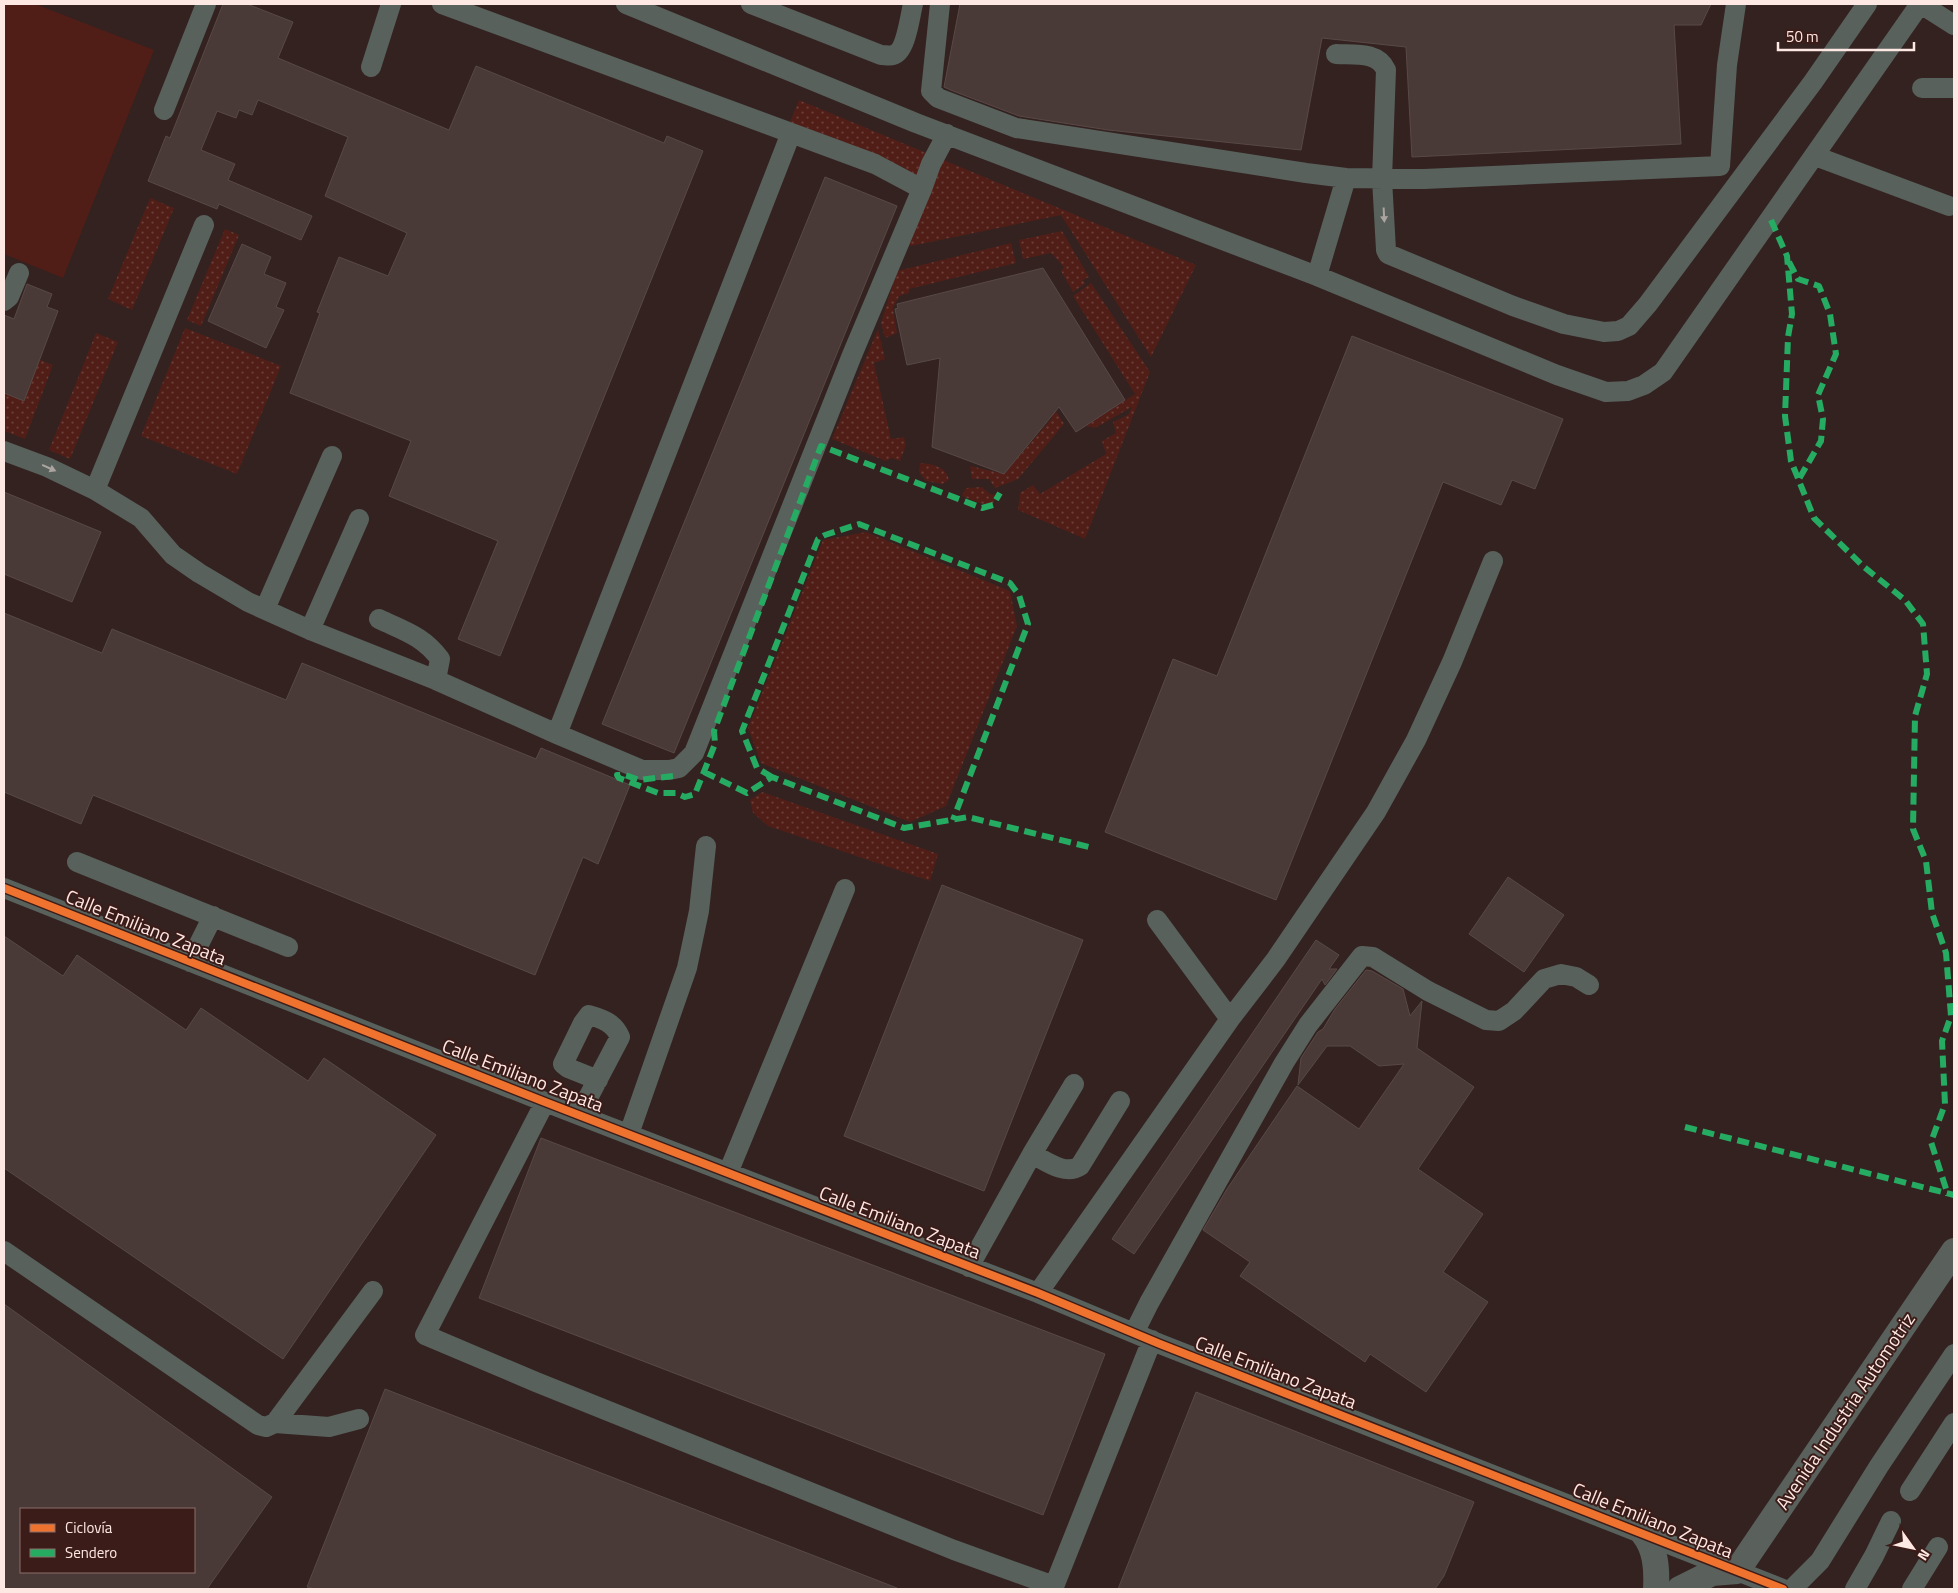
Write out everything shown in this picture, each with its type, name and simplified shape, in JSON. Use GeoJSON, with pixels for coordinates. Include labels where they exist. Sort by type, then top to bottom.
{"type":"FeatureCollection","features":[{"type":"Feature","properties":{"kind":"main road","name":"Avenida Industria Automotriz"},"geometry":{"type":"LineString","coordinates":[[1737,1571],[1954,1251]]}},
{"type":"Feature","properties":{"kind":"main road"},"geometry":{"type":"LineString","coordinates":[[1643,1533],[1650,1542],[1655,1562],[1656,1589]]}},
{"type":"Feature","properties":{"kind":"main road"},"geometry":{"type":"LineString","coordinates":[[1680,1589],[1712,1574],[1737,1571]]}},
{"type":"Feature","properties":{"kind":"street"},"geometry":{"type":"LineString","coordinates":[[164,110],[206,4]]}},
{"type":"Feature","properties":{"kind":"street"},"geometry":{"type":"LineString","coordinates":[[371,67],[391,4]]}},
{"type":"Feature","properties":{"kind":"street"},"geometry":{"type":"LineString","coordinates":[[442,4],[889,170],[922,189]]}},
{"type":"Feature","properties":{"kind":"street"},"geometry":{"type":"LineString","coordinates":[[626,4],[947,134],[1317,276],[1557,375],[1606,392],[1628,391],[1644,385],[1663,372],[1921,4],[1954,25]]}},
{"type":"Feature","properties":{"kind":"street"},"geometry":{"type":"LineString","coordinates":[[752,4],[826,34],[888,56],[894,55],[903,47],[912,4]]}},
{"type":"Feature","properties":{"kind":"street"},"geometry":{"type":"LineString","coordinates":[[940,4],[930,87],[933,94],[938,98],[1016,128],[1346,178],[1447,178],[1750,166]]}},
{"type":"Feature","properties":{"kind":"street"},"geometry":{"type":"LineString","coordinates":[[1720,166],[1727,65],[1736,4]]}},
{"type":"Feature","properties":{"kind":"street"},"geometry":{"type":"LineString","coordinates":[[1336,54],[1375,57],[1383,62],[1386,70],[1382,179],[1386,250],[1390,255],[1513,306],[1564,324],[1604,332],[1618,331],[1629,326],[1648,304],[1823,68],[1867,4]]}},
{"type":"Feature","properties":{"kind":"street"},"geometry":{"type":"LineString","coordinates":[[1922,88],[1954,88]]}},
{"type":"Feature","properties":{"kind":"street"},"geometry":{"type":"LineString","coordinates":[[557,734],[791,133]]}},
{"type":"Feature","properties":{"kind":"street"},"geometry":{"type":"LineString","coordinates":[[4,451],[47,467],[95,490],[141,518],[173,555],[248,602],[310,630],[436,680],[642,770],[679,768],[694,754],[848,364],[931,164],[947,134]]}},
{"type":"Feature","properties":{"kind":"street"},"geometry":{"type":"LineString","coordinates":[[1815,156],[1949,206]]}},
{"type":"Feature","properties":{"kind":"street"},"geometry":{"type":"LineString","coordinates":[[1317,276],[1346,178]]}},
{"type":"Feature","properties":{"kind":"street"},"geometry":{"type":"LineString","coordinates":[[95,490],[204,225]]}},
{"type":"Feature","properties":{"kind":"street"},"geometry":{"type":"LineString","coordinates":[[4,301],[9,297],[19,273]]}},
{"type":"Feature","properties":{"kind":"street"},"geometry":{"type":"LineString","coordinates":[[265,609],[332,456]]}},
{"type":"Feature","properties":{"kind":"street"},"geometry":{"type":"LineString","coordinates":[[310,630],[359,519]]}},
{"type":"Feature","properties":{"kind":"street"},"geometry":{"type":"LineString","coordinates":[[1038,1293],[1230,1018],[1276,959],[1376,812],[1416,740],[1452,662],[1493,561]]}},
{"type":"Feature","properties":{"kind":"street"},"geometry":{"type":"LineString","coordinates":[[379,619],[421,638],[431,646],[440,659],[436,680]]}},
{"type":"Feature","properties":{"kind":"street"},"geometry":{"type":"LineString","coordinates":[[629,1134],[687,968],[699,911],[706,846]]}},
{"type":"Feature","properties":{"kind":"street"},"geometry":{"type":"LineString","coordinates":[[77,862],[288,947]]}},
{"type":"Feature","properties":{"kind":"street","name":"Calle Emiliano Zapata"},"geometry":{"type":"LineString","coordinates":[[4,888],[545,1102],[1038,1293],[1783,1589]]}},
{"type":"Feature","properties":{"kind":"street"},"geometry":{"type":"LineString","coordinates":[[728,1173],[845,889]]}},
{"type":"Feature","properties":{"kind":"street"},"geometry":{"type":"LineString","coordinates":[[190,962],[213,916]]}},
{"type":"Feature","properties":{"kind":"street"},"geometry":{"type":"LineString","coordinates":[[1157,920],[1230,1018]]}},
{"type":"Feature","properties":{"kind":"street"},"geometry":{"type":"LineString","coordinates":[[545,1102],[425,1335],[545,1386],[1053,1588],[1143,1336],[1148,1303],[1284,1063],[1308,1025],[1362,956],[1373,957],[1428,991],[1486,1020],[1498,1021],[1514,1011],[1544,978],[1561,974],[1576,977],[1589,985]]}},
{"type":"Feature","properties":{"kind":"street"},"geometry":{"type":"LineString","coordinates":[[579,1115],[598,1080]]}},
{"type":"Feature","properties":{"kind":"street"},"geometry":{"type":"LineString","coordinates":[[969,1267],[1032,1154],[1074,1084]]}},
{"type":"Feature","properties":{"kind":"street"},"geometry":{"type":"LineString","coordinates":[[1032,1154],[1063,1169],[1076,1169],[1080,1166],[1120,1101]]}},
{"type":"Feature","properties":{"kind":"street"},"geometry":{"type":"LineString","coordinates":[[4,1251],[258,1425],[266,1427],[275,1423],[329,1427],[359,1419]]}},
{"type":"Feature","properties":{"kind":"street"},"geometry":{"type":"LineString","coordinates":[[275,1423],[373,1291]]}},
{"type":"Feature","properties":{"kind":"street"},"geometry":{"type":"LineString","coordinates":[[1792,1589],[1820,1561],[1879,1466],[1954,1354]]}},
{"type":"Feature","properties":{"kind":"street"},"geometry":{"type":"LineString","coordinates":[[1910,1491],[1954,1423]]}},
{"type":"Feature","properties":{"kind":"street"},"geometry":{"type":"LineString","coordinates":[[1855,1589],[1891,1521]]}},
{"type":"Feature","properties":{"kind":"street"},"geometry":{"type":"LineString","coordinates":[[1912,1589],[1938,1547]]}},
{"type":"Feature","properties":{"kind":"shaded area"},"geometry":{"type":"Polygon","coordinates":[[[4,4],[35,4],[154,50],[63,278],[4,254],[4,4]]]}},
{"type":"Feature","properties":{"kind":"shaded area"},"geometry":{"type":"Polygon","coordinates":[[[799,100],[1196,265],[1151,357],[1061,215],[911,246],[905,240],[912,180],[905,168],[790,122],[799,100]]]}},
{"type":"Feature","properties":{"kind":"shaded area"},"geometry":{"type":"Polygon","coordinates":[[[150,198],[174,208],[132,310],[108,299],[150,198]]]}},
{"type":"Feature","properties":{"kind":"shaded area"},"geometry":{"type":"Polygon","coordinates":[[[225,229],[239,235],[201,326],[187,320],[225,229]]]}},
{"type":"Feature","properties":{"kind":"shaded area"},"geometry":{"type":"Polygon","coordinates":[[[1062,231],[1089,277],[1083,280],[1085,284],[1073,292],[1061,271],[1064,267],[1051,253],[1023,259],[1019,240],[1062,231]]]}},
{"type":"Feature","properties":{"kind":"shaded area"},"geometry":{"type":"Polygon","coordinates":[[[1011,243],[1016,263],[909,289],[909,293],[899,296],[893,308],[897,333],[885,338],[881,323],[897,271],[1011,243]]]}},
{"type":"Feature","properties":{"kind":"shaded area"},"geometry":{"type":"Polygon","coordinates":[[[1091,283],[1150,372],[1085,539],[1018,510],[1020,493],[1033,485],[1040,494],[1106,454],[1102,441],[1116,433],[1113,422],[1128,415],[1132,407],[1095,428],[1086,426],[1135,394],[1073,296],[1091,283]]]}},
{"type":"Feature","properties":{"kind":"shaded area"},"geometry":{"type":"Polygon","coordinates":[[[185,328],[281,366],[237,474],[141,436],[185,328]]]}},
{"type":"Feature","properties":{"kind":"shaded area"},"geometry":{"type":"Polygon","coordinates":[[[878,329],[885,359],[874,363],[891,439],[904,437],[906,445],[900,461],[892,458],[886,461],[832,439],[878,329]]]}},
{"type":"Feature","properties":{"kind":"shaded area"},"geometry":{"type":"Polygon","coordinates":[[[96,333],[118,342],[70,459],[49,450],[96,333]]]}},
{"type":"Feature","properties":{"kind":"shaded area"},"geometry":{"type":"Polygon","coordinates":[[[1016,348],[1064,424],[1018,479],[995,488],[989,479],[972,479],[970,466],[1004,474],[1052,418],[1012,357],[1016,348]]]}},
{"type":"Feature","properties":{"kind":"shaded area"},"geometry":{"type":"Polygon","coordinates":[[[40,360],[53,365],[25,439],[4,431],[4,393],[24,401],[40,360]]]}},
{"type":"Feature","properties":{"kind":"shaded area"},"geometry":{"type":"Polygon","coordinates":[[[920,463],[934,465],[942,469],[949,480],[942,484],[926,481],[919,472],[920,463]]]}},
{"type":"Feature","properties":{"kind":"shaded area"},"geometry":{"type":"Polygon","coordinates":[[[982,487],[990,494],[997,495],[993,503],[987,506],[962,496],[966,488],[982,487]]]}},
{"type":"Feature","properties":{"kind":"shaded area"},"geometry":{"type":"Polygon","coordinates":[[[866,532],[1010,591],[1017,626],[946,806],[910,822],[761,763],[748,728],[823,540],[866,532]]]}},
{"type":"Feature","properties":{"kind":"shaded area"},"geometry":{"type":"Polygon","coordinates":[[[762,792],[938,854],[930,881],[768,826],[753,813],[750,800],[762,792]]]}},
{"type":"Feature","properties":{"kind":"building"},"geometry":{"type":"Polygon","coordinates":[[[223,4],[247,4],[293,22],[278,58],[449,130],[476,66],[664,143],[667,136],[703,151],[500,656],[458,639],[498,541],[389,496],[411,441],[290,393],[320,313],[317,312],[339,257],[388,276],[407,233],[325,196],[348,137],[258,100],[252,115],[239,110],[236,118],[217,111],[201,150],[235,164],[228,180],[312,216],[301,240],[219,204],[217,209],[148,181],[166,136],[170,138],[223,4]]]}},
{"type":"Feature","properties":{"kind":"building"},"geometry":{"type":"Polygon","coordinates":[[[960,4],[1711,4],[1701,25],[1674,25],[1681,144],[1412,157],[1406,47],[1322,38],[1301,150],[1108,130],[1019,116],[953,91],[944,87],[960,4]]]}},
{"type":"Feature","properties":{"kind":"building"},"geometry":{"type":"Polygon","coordinates":[[[825,177],[897,206],[674,753],[602,724],[825,177]]]}},
{"type":"Feature","properties":{"kind":"building"},"geometry":{"type":"Polygon","coordinates":[[[242,244],[271,257],[264,274],[286,283],[276,307],[284,310],[266,348],[208,321],[242,244]]]}},
{"type":"Feature","properties":{"kind":"building"},"geometry":{"type":"Polygon","coordinates":[[[1043,268],[1125,400],[1076,432],[1059,407],[1004,474],[932,447],[940,358],[907,365],[895,309],[898,308],[897,304],[1043,268]]]}},
{"type":"Feature","properties":{"kind":"building"},"geometry":{"type":"Polygon","coordinates":[[[27,284],[52,294],[47,307],[58,311],[24,401],[4,393],[4,315],[14,319],[27,284]]]}},
{"type":"Feature","properties":{"kind":"building"},"geometry":{"type":"Polygon","coordinates":[[[1352,336],[1563,419],[1535,489],[1512,480],[1501,505],[1443,482],[1276,900],[1105,832],[1173,659],[1217,676],[1352,336]]]}},
{"type":"Feature","properties":{"kind":"building"},"geometry":{"type":"Polygon","coordinates":[[[4,492],[101,532],[72,602],[4,574],[4,492]]]}},
{"type":"Feature","properties":{"kind":"building"},"geometry":{"type":"Polygon","coordinates":[[[4,613],[102,653],[112,629],[286,700],[302,663],[536,759],[541,748],[630,785],[598,864],[583,857],[535,975],[93,795],[81,824],[4,792],[4,613]]]}},
{"type":"Feature","properties":{"kind":"building"},"geometry":{"type":"Polygon","coordinates":[[[1508,877],[1564,915],[1524,972],[1469,934],[1508,877]]]}},
{"type":"Feature","properties":{"kind":"building"},"geometry":{"type":"Polygon","coordinates":[[[942,885],[1083,940],[984,1191],[844,1136],[942,885]]]}},
{"type":"Feature","properties":{"kind":"building"},"geometry":{"type":"Polygon","coordinates":[[[4,936],[63,976],[77,955],[186,1030],[201,1008],[308,1081],[324,1058],[436,1135],[283,1359],[4,1168],[4,936]]]}},
{"type":"Feature","properties":{"kind":"building"},"geometry":{"type":"Polygon","coordinates":[[[1316,940],[1339,955],[1329,969],[1337,969],[1325,985],[1322,979],[1134,1254],[1112,1239],[1316,940]]]}},
{"type":"Feature","properties":{"kind":"building"},"geometry":{"type":"Polygon","coordinates":[[[1366,970],[1372,971],[1403,989],[1410,1016],[1422,1001],[1417,1048],[1474,1087],[1418,1169],[1483,1214],[1443,1272],[1488,1302],[1426,1392],[1370,1354],[1365,1362],[1240,1276],[1250,1262],[1203,1230],[1227,1189],[1297,1086],[1359,1129],[1404,1064],[1379,1066],[1350,1046],[1327,1046],[1298,1085],[1301,1058],[1318,1032],[1323,1029],[1335,1009],[1366,970]]]}},
{"type":"Feature","properties":{"kind":"building"},"geometry":{"type":"Polygon","coordinates":[[[541,1138],[1105,1354],[1043,1515],[479,1298],[541,1138]]]}},
{"type":"Feature","properties":{"kind":"building"},"geometry":{"type":"Polygon","coordinates":[[[4,1304],[272,1497],[207,1589],[4,1589],[4,1304]]]}},
{"type":"Feature","properties":{"kind":"building"},"geometry":{"type":"Polygon","coordinates":[[[385,1389],[897,1588],[315,1589],[307,1587],[385,1389]]]}},
{"type":"Feature","properties":{"kind":"building"},"geometry":{"type":"Polygon","coordinates":[[[1196,1392],[1474,1502],[1444,1576],[1435,1589],[1118,1589],[1196,1392]]]}},
{"type":"Feature","properties":{"kind":"marked path"},"geometry":{"type":"LineString","coordinates":[[1771,220],[1787,256],[1792,314],[1788,337],[1785,416],[1791,461],[1814,518],[1864,567],[1905,600],[1923,624],[1927,674],[1915,716],[1913,829],[1926,861],[1932,913],[1946,953],[1951,1016],[1942,1041],[1945,1104],[1931,1142],[1948,1195]]}},
{"type":"Feature","properties":{"kind":"marked path"},"geometry":{"type":"LineString","coordinates":[[1789,262],[1798,279],[1819,286],[1830,314],[1836,354],[1818,395],[1823,419],[1821,441],[1799,479]]}},
{"type":"Feature","properties":{"kind":"marked path"},"geometry":{"type":"LineString","coordinates":[[673,776],[639,780],[625,775],[617,775],[619,778],[658,793],[676,793],[685,797],[695,794],[715,744],[714,731],[821,446],[982,508],[993,505],[1000,493]]}},
{"type":"Feature","properties":{"kind":"marked path"},"geometry":{"type":"LineString","coordinates":[[772,777],[757,768],[742,731],[818,539],[859,524],[1010,583],[1019,595],[1028,624],[953,820]]}},
{"type":"Feature","properties":{"kind":"marked path"},"geometry":{"type":"LineString","coordinates":[[704,772],[747,793],[772,777],[904,828],[968,817],[1093,848]]}},
{"type":"Feature","properties":{"kind":"marked path"},"geometry":{"type":"LineString","coordinates":[[1685,1127],[1954,1195]]}},
{"type":"Feature","properties":{"kind":"cycle path"},"geometry":{"type":"LineString","coordinates":[[4,888],[545,1102],[1038,1293],[1160,1344],[1783,1589]]}}]}
